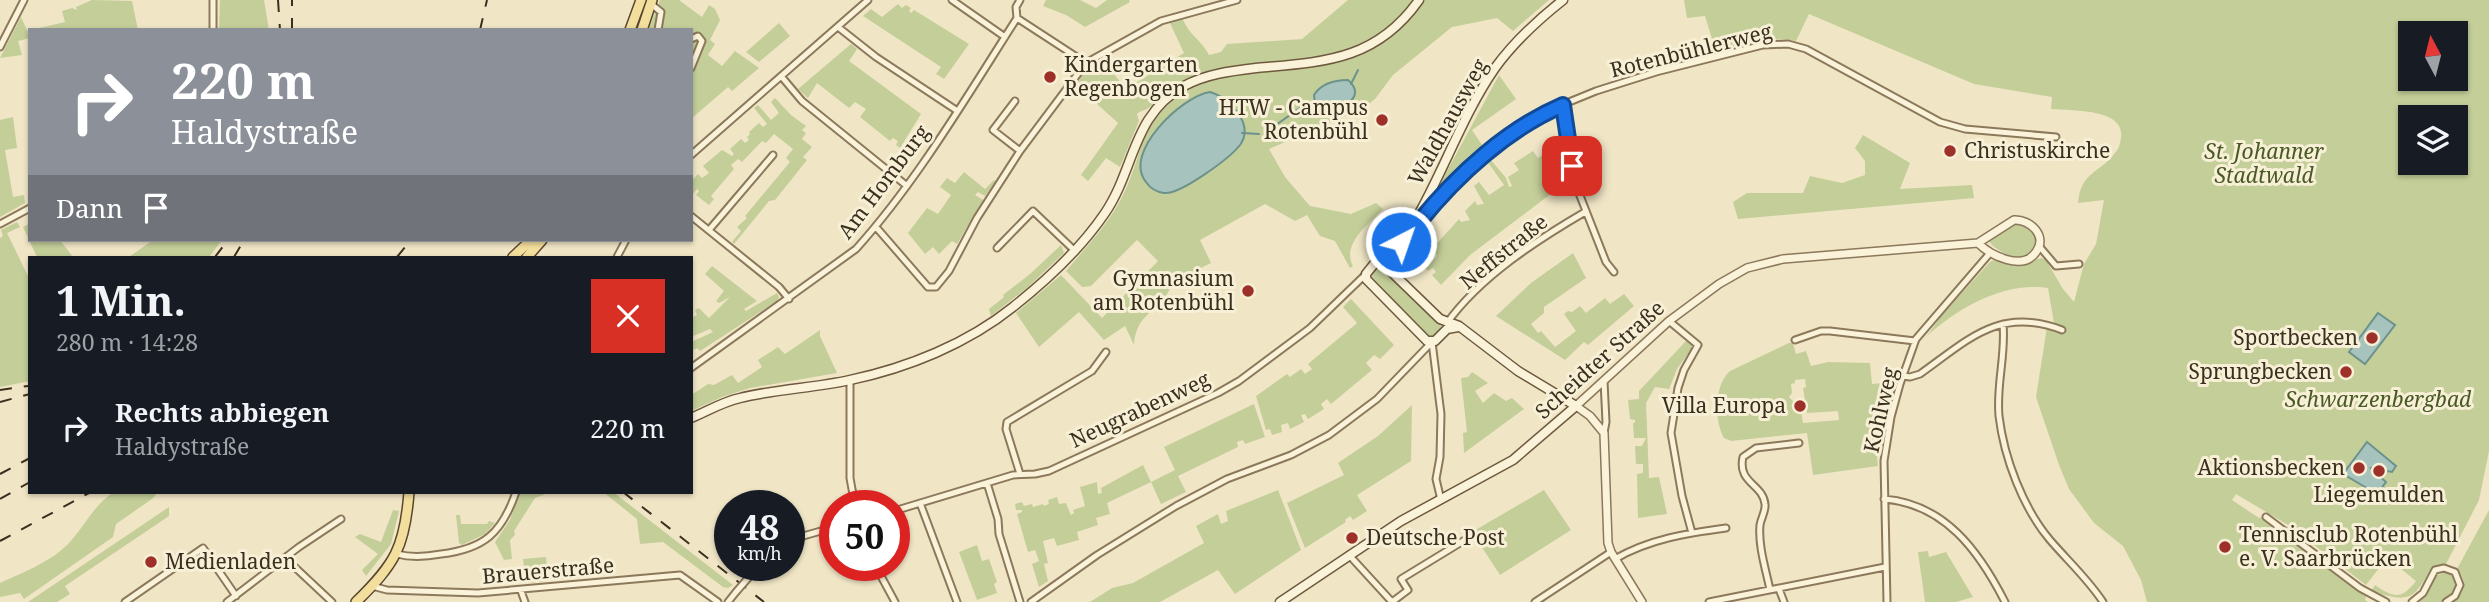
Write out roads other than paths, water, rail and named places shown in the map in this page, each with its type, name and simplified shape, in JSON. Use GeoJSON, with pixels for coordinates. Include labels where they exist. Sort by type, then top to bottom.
{"type":"FeatureCollection","features":[{"type":"Feature","properties":{"kind":"main road"},"geometry":{"type":"LineString","coordinates":[[631,28],[641,0]]}},
{"type":"Feature","properties":{"kind":"main road"},"geometry":{"type":"LineString","coordinates":[[693,417],[739,398],[850,380],[925,357],[973,334],[1017,304],[1075,251],[1118,193],[1138,136],[1149,117],[1174,92],[1196,80],[1218,73],[1320,62],[1349,55],[1390,32],[1419,0]]}},
{"type":"Feature","properties":{"kind":"main road","name":"Waldhausweg"},"geometry":{"type":"LineString","coordinates":[[1424,202],[1494,69],[1519,41],[1563,0]]}},
{"type":"Feature","properties":{"kind":"main road"},"geometry":{"type":"LineString","coordinates":[[643,28],[652,2]]}},
{"type":"Feature","properties":{"kind":"main road"},"geometry":{"type":"LineString","coordinates":[[1424,202],[1408,231],[1381,262],[1366,274],[1369,282],[1423,337],[1432,342],[1447,326]]}},
{"type":"Feature","properties":{"kind":"main road"},"geometry":{"type":"LineString","coordinates":[[1381,262],[1424,202]]}},
{"type":"Feature","properties":{"kind":"main road"},"geometry":{"type":"LineString","coordinates":[[514,256],[529,242]]}},
{"type":"Feature","properties":{"kind":"main road"},"geometry":{"type":"LineString","coordinates":[[528,256],[540,242]]}},
{"type":"Feature","properties":{"kind":"main road"},"geometry":{"type":"LineString","coordinates":[[1381,262],[1447,326],[1459,326],[1518,371],[1576,406]]}},
{"type":"Feature","properties":{"kind":"main road","name":"Scheidter Straße"},"geometry":{"type":"LineString","coordinates":[[1280,602],[1401,521],[1514,460],[1576,406]]}},
{"type":"Feature","properties":{"kind":"main road"},"geometry":{"type":"LineString","coordinates":[[356,602],[397,554],[405,530],[410,494]]}},
{"type":"Feature","properties":{"kind":"street"},"geometry":{"type":"LineString","coordinates":[[0,47],[24,0]]}},
{"type":"Feature","properties":{"kind":"street"},"geometry":{"type":"LineString","coordinates":[[213,28],[214,0]]}},
{"type":"Feature","properties":{"kind":"street"},"geometry":{"type":"LineString","coordinates":[[693,153],[868,0]]}},
{"type":"Feature","properties":{"kind":"street"},"geometry":{"type":"LineString","coordinates":[[952,0],[1004,37]]}},
{"type":"Feature","properties":{"kind":"street","name":"Am Homburg"},"geometry":{"type":"LineString","coordinates":[[693,367],[856,249],[876,227],[907,186],[1017,18],[1016,7],[1020,0]]}},
{"type":"Feature","properties":{"kind":"street"},"geometry":{"type":"LineString","coordinates":[[876,227],[928,287],[932,289],[940,284],[982,210],[1020,151],[1086,63],[1161,21],[1237,0]]}},
{"type":"Feature","properties":{"kind":"street"},"geometry":{"type":"LineString","coordinates":[[652,2],[661,12],[658,28]]}},
{"type":"Feature","properties":{"kind":"street"},"geometry":{"type":"LineString","coordinates":[[1017,18],[1086,63]]}},
{"type":"Feature","properties":{"kind":"street"},"geometry":{"type":"LineString","coordinates":[[838,27],[876,57],[956,110]]}},
{"type":"Feature","properties":{"kind":"street"},"geometry":{"type":"LineString","coordinates":[[693,38],[698,36],[702,41],[693,63]]}},
{"type":"Feature","properties":{"kind":"street","name":"Rotenbühlerweg"},"geometry":{"type":"LineString","coordinates":[[1408,231],[1415,228],[1435,203],[1476,163],[1538,117],[1563,105],[1656,72],[1763,45],[1778,43],[1797,46],[1818,55],[1940,122],[1972,130],[2056,137]]}},
{"type":"Feature","properties":{"kind":"street"},"geometry":{"type":"LineString","coordinates":[[781,76],[802,101],[907,186]]}},
{"type":"Feature","properties":{"kind":"street"},"geometry":{"type":"LineString","coordinates":[[1015,102],[993,132],[1020,151]]}},
{"type":"Feature","properties":{"kind":"street"},"geometry":{"type":"LineString","coordinates":[[1563,105],[1574,176],[1585,212],[1606,262],[1614,272]]}},
{"type":"Feature","properties":{"kind":"street"},"geometry":{"type":"LineString","coordinates":[[709,230],[774,155]]}},
{"type":"Feature","properties":{"kind":"street"},"geometry":{"type":"LineString","coordinates":[[1424,202],[1435,203]]}},
{"type":"Feature","properties":{"kind":"street"},"geometry":{"type":"LineString","coordinates":[[0,224],[28,209]]}},
{"type":"Feature","properties":{"kind":"street"},"geometry":{"type":"LineString","coordinates":[[997,248],[1033,211],[1075,251]]}},
{"type":"Feature","properties":{"kind":"street","name":"Neffstraße"},"geometry":{"type":"LineString","coordinates":[[1447,326],[1503,268],[1539,240],[1585,212]]}},
{"type":"Feature","properties":{"kind":"street"},"geometry":{"type":"LineString","coordinates":[[693,218],[779,287],[789,299]]}},
{"type":"Feature","properties":{"kind":"street","name":"Scheidter Straße"},"geometry":{"type":"LineString","coordinates":[[1576,406],[1669,321],[1730,276],[1766,262],[1978,243],[2008,223],[2020,220],[2036,229],[2039,246]]}},
{"type":"Feature","properties":{"kind":"street"},"geometry":{"type":"LineString","coordinates":[[1978,243],[1990,253],[2002,258],[2020,261],[2034,256],[2039,246],[2056,266],[2079,264]]}},
{"type":"Feature","properties":{"kind":"street","name":"Kohlweg"},"geometry":{"type":"LineString","coordinates":[[1887,602],[1884,461],[1888,433],[1903,376],[1915,341],[1990,253]]}},
{"type":"Feature","properties":{"kind":"street","name":"Neugrabenweg"},"geometry":{"type":"LineString","coordinates":[[910,506],[987,482],[1020,474],[1049,471],[1226,389],[1310,328],[1366,274]]}},
{"type":"Feature","properties":{"kind":"street"},"geometry":{"type":"LineString","coordinates":[[1669,321],[1698,345],[1684,370],[1678,388],[1671,433],[1682,496],[1692,533]]}},
{"type":"Feature","properties":{"kind":"street"},"geometry":{"type":"LineString","coordinates":[[1903,376],[1920,374],[1983,329],[2003,324],[2036,322],[2062,330]]}},
{"type":"Feature","properties":{"kind":"street"},"geometry":{"type":"LineString","coordinates":[[2003,324],[1998,406],[2001,431],[2012,469],[2043,531],[2089,582],[2103,602]]}},
{"type":"Feature","properties":{"kind":"street"},"geometry":{"type":"LineString","coordinates":[[1795,340],[1821,331],[1830,331],[1915,341]]}},
{"type":"Feature","properties":{"kind":"street"},"geometry":{"type":"LineString","coordinates":[[1432,342],[1441,401],[1440,457],[1436,485],[1441,500]]}},
{"type":"Feature","properties":{"kind":"street"},"geometry":{"type":"LineString","coordinates":[[1031,602],[1097,555],[1176,506],[1227,479],[1291,455],[1338,429],[1377,399],[1432,342]]}},
{"type":"Feature","properties":{"kind":"street"},"geometry":{"type":"LineString","coordinates":[[1020,474],[1006,431],[1007,422],[1092,370],[1107,352]]}},
{"type":"Feature","properties":{"kind":"street"},"geometry":{"type":"LineString","coordinates":[[850,380],[852,490]]}},
{"type":"Feature","properties":{"kind":"street"},"geometry":{"type":"LineString","coordinates":[[1604,381],[1608,543],[1613,556],[1642,602]]}},
{"type":"Feature","properties":{"kind":"street"},"geometry":{"type":"LineString","coordinates":[[1576,406],[1590,416],[1604,433]]}},
{"type":"Feature","properties":{"kind":"street"},"geometry":{"type":"LineString","coordinates":[[1770,590],[1760,536],[1765,504],[1763,497],[1742,471],[1741,464],[1743,457],[1756,448],[1799,443]]}},
{"type":"Feature","properties":{"kind":"street"},"geometry":{"type":"LineString","coordinates":[[987,482],[998,515],[999,534],[1020,602]]}},
{"type":"Feature","properties":{"kind":"street"},"geometry":{"type":"LineString","coordinates":[[397,554],[416,558],[468,550],[483,542],[503,522],[515,494]]}},
{"type":"Feature","properties":{"kind":"street"},"geometry":{"type":"LineString","coordinates":[[1884,499],[1915,504],[1946,523],[1975,551],[2005,602]]}},
{"type":"Feature","properties":{"kind":"street"},"geometry":{"type":"LineString","coordinates":[[920,503],[957,602]]}},
{"type":"Feature","properties":{"kind":"street"},"geometry":{"type":"LineString","coordinates":[[2266,517],[2360,588],[2386,602]]}},
{"type":"Feature","properties":{"kind":"street"},"geometry":{"type":"LineString","coordinates":[[227,602],[341,519]]}},
{"type":"Feature","properties":{"kind":"street"},"geometry":{"type":"LineString","coordinates":[[1535,602],[1613,556],[1692,533],[1726,528]]}},
{"type":"Feature","properties":{"kind":"street"},"geometry":{"type":"LineString","coordinates":[[1349,555],[1392,602],[1408,590],[1401,579],[1473,535]]}},
{"type":"Feature","properties":{"kind":"street"},"geometry":{"type":"LineString","coordinates":[[125,602],[203,548],[236,596]]}},
{"type":"Feature","properties":{"kind":"street"},"geometry":{"type":"LineString","coordinates":[[285,558],[332,602]]}},
{"type":"Feature","properties":{"kind":"street"},"geometry":{"type":"LineString","coordinates":[[1709,602],[1885,567]]}},
{"type":"Feature","properties":{"kind":"street"},"geometry":{"type":"LineString","coordinates":[[2412,602],[2423,593],[2432,573],[2444,568],[2455,572],[2460,585],[2455,596],[2446,602]]}},
{"type":"Feature","properties":{"kind":"street","name":"Brauerstraße"},"geometry":{"type":"LineString","coordinates":[[372,586],[383,590],[453,593],[521,591],[680,575],[718,602]]}},
{"type":"Feature","properties":{"kind":"street"},"geometry":{"type":"LineString","coordinates":[[728,602],[746,581]]}},
{"type":"Feature","properties":{"kind":"street"},"geometry":{"type":"LineString","coordinates":[[884,581],[896,601]]}},
{"type":"Feature","properties":{"kind":"street"},"geometry":{"type":"LineString","coordinates":[[1779,589],[1784,602]]}},
{"type":"Feature","properties":{"kind":"street"},"geometry":{"type":"LineString","coordinates":[[521,591],[525,602]]}},
{"type":"Feature","properties":{"kind":"water"},"geometry":{"type":"Polygon","coordinates":[[[1348,80],[1354,87],[1355,94],[1346,104],[1331,109],[1315,106],[1314,95],[1320,88],[1333,82],[1348,80]]]}},
{"type":"Feature","properties":{"kind":"water"},"geometry":{"type":"Polygon","coordinates":[[[1210,92],[1232,105],[1242,120],[1244,137],[1240,145],[1192,182],[1171,192],[1159,192],[1146,182],[1141,170],[1142,156],[1148,142],[1171,115],[1198,96],[1210,92]]]}},
{"type":"Feature","properties":{"kind":"water","name":"Sportbecken"},"geometry":{"type":"Polygon","coordinates":[[[2378,313],[2395,325],[2365,364],[2349,352],[2378,313]]]}},
{"type":"Feature","properties":{"kind":"water","name":"Aktionsbecken"},"geometry":{"type":"Polygon","coordinates":[[[2367,442],[2396,466],[2384,476],[2371,468],[2386,482],[2377,494],[2343,474],[2367,442]]]}},
{"type":"Feature","properties":{"kind":"waterway"},"geometry":{"type":"LineString","coordinates":[[1351,84],[1358,70]]}},
{"type":"Feature","properties":{"kind":"waterway"},"geometry":{"type":"LineString","coordinates":[[1269,130],[1314,101]]}},
{"type":"Feature","properties":{"kind":"waterway"},"geometry":{"type":"LineString","coordinates":[[1242,133],[1259,134]]}},
{"type":"Feature","properties":{"kind":"railway"},"geometry":{"type":"LineString","coordinates":[[278,0],[280,28]]}},
{"type":"Feature","properties":{"kind":"railway"},"geometry":{"type":"LineString","coordinates":[[292,0],[292,28]]}},
{"type":"Feature","properties":{"kind":"railway"},"geometry":{"type":"LineString","coordinates":[[480,28],[487,0]]}},
{"type":"Feature","properties":{"kind":"railway"},"geometry":{"type":"LineString","coordinates":[[216,256],[226,242]]}},
{"type":"Feature","properties":{"kind":"railway"},"geometry":{"type":"LineString","coordinates":[[235,256],[243,242]]}},
{"type":"Feature","properties":{"kind":"railway"},"geometry":{"type":"LineString","coordinates":[[398,256],[409,242]]}},
{"type":"Feature","properties":{"kind":"railway"},"geometry":{"type":"LineString","coordinates":[[0,390],[28,386]]}},
{"type":"Feature","properties":{"kind":"railway"},"geometry":{"type":"LineString","coordinates":[[0,402],[28,395]]}},
{"type":"Feature","properties":{"kind":"railway"},"geometry":{"type":"LineString","coordinates":[[0,474],[28,459]]}},
{"type":"Feature","properties":{"kind":"railway"},"geometry":{"type":"LineString","coordinates":[[0,499],[28,483]]}},
{"type":"Feature","properties":{"kind":"railway"},"geometry":{"type":"LineString","coordinates":[[0,541],[87,494]]}},
{"type":"Feature","properties":{"kind":"railway"},"geometry":{"type":"LineString","coordinates":[[626,494],[764,602]]}},
{"type":"Feature","properties":{"kind":"place","name":"Kindergarten Regenbogen"},"geometry":{"type":"Point","coordinates":[1050,77]}},
{"type":"Feature","properties":{"kind":"place","name":"HTW - Campus Rotenbühl"},"geometry":{"type":"Point","coordinates":[1382,120]}},
{"type":"Feature","properties":{"kind":"place","name":"Christuskirche"},"geometry":{"type":"Point","coordinates":[1950,151]}},
{"type":"Feature","properties":{"kind":"place","name":"Gymnasium am Rotenbühl"},"geometry":{"type":"Point","coordinates":[1248,291]}},
{"type":"Feature","properties":{"kind":"place","name":"Sportbecken"},"geometry":{"type":"Point","coordinates":[2372,338]}},
{"type":"Feature","properties":{"kind":"place","name":"Sprungbecken"},"geometry":{"type":"Point","coordinates":[2346,372]}},
{"type":"Feature","properties":{"kind":"place","name":"Villa Europa"},"geometry":{"type":"Point","coordinates":[1800,406]}},
{"type":"Feature","properties":{"kind":"place","name":"Aktionsbecken"},"geometry":{"type":"Point","coordinates":[2359,468]}},
{"type":"Feature","properties":{"kind":"place","name":"Liegemulden"},"geometry":{"type":"Point","coordinates":[2379,471]}},
{"type":"Feature","properties":{"kind":"place","name":"Deutsche Post"},"geometry":{"type":"Point","coordinates":[1352,538]}},
{"type":"Feature","properties":{"kind":"place","name":"Tennisclub Rotenbühl e. V. Saarbrücken"},"geometry":{"type":"Point","coordinates":[2225,547]}},
{"type":"Feature","properties":{"kind":"place","name":"Medienladen"},"geometry":{"type":"Point","coordinates":[151,562]}},
{"type":"Feature","properties":{"kind":"park label","name":"St. Johanner Stadtwald"},"geometry":{"type":"Point","coordinates":[2264,164]}},
{"type":"Feature","properties":{"kind":"park label","name":"Schwarzenbergbad"},"geometry":{"type":"Point","coordinates":[2378,400]}}]}
